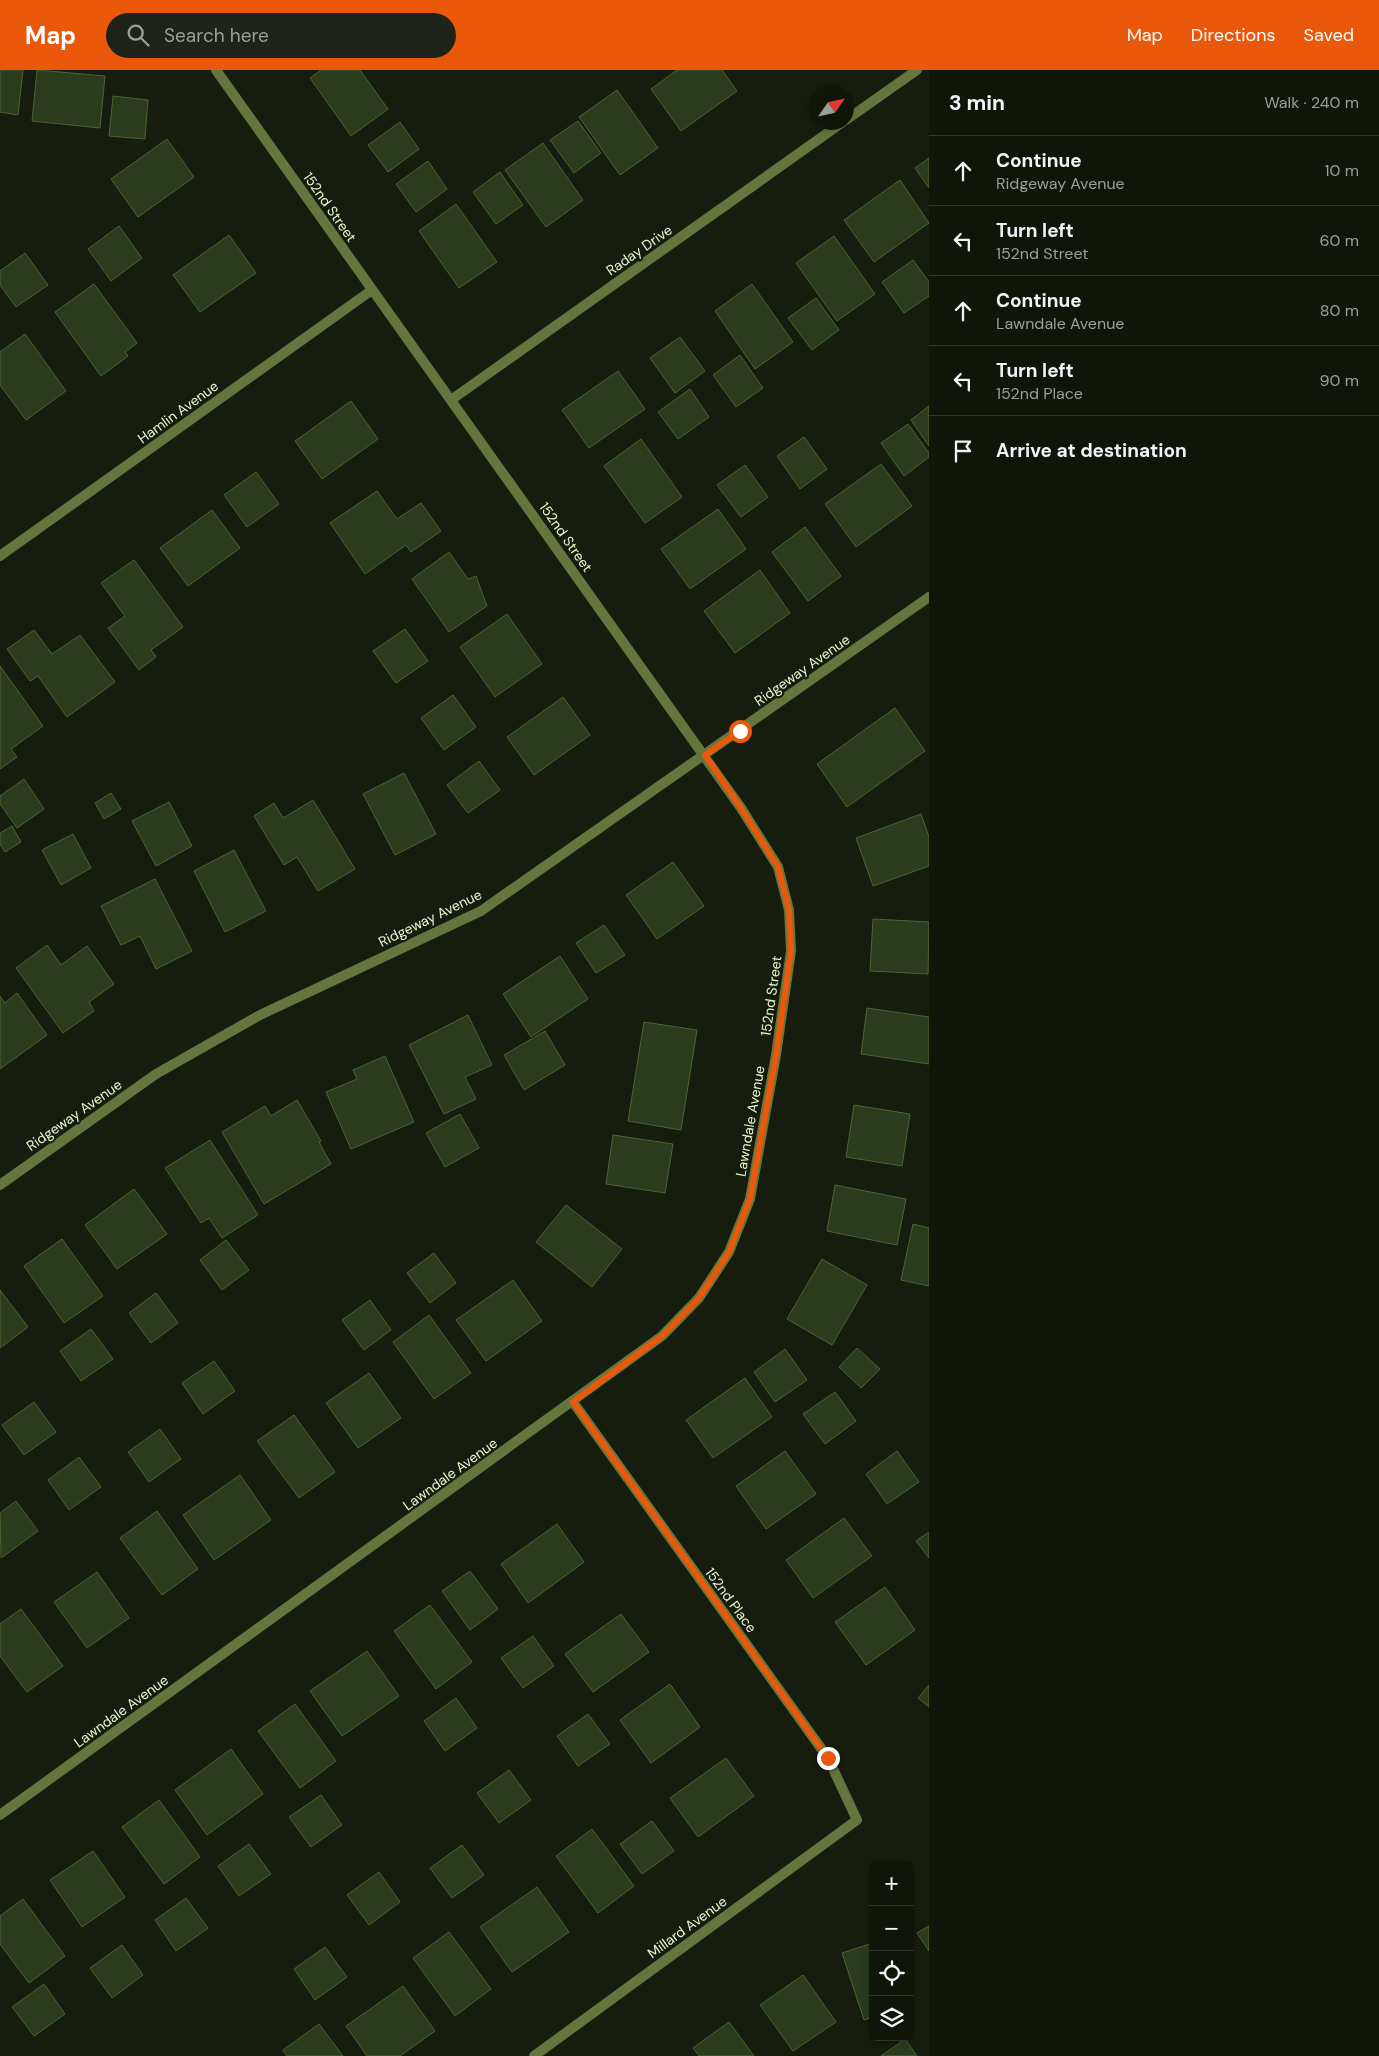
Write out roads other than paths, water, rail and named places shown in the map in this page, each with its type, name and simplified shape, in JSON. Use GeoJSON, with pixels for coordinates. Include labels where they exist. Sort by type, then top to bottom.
{"type":"FeatureCollection","features":[{"type":"Feature","properties":{"kind":"street","name":"152nd Street"},"geometry":{"type":"LineString","coordinates":[[216,70],[705,755],[778,867],[789,910],[791,951],[776,1055]]}},
{"type":"Feature","properties":{"kind":"street"},"geometry":{"type":"LineString","coordinates":[[854,114],[917,70]]}},
{"type":"Feature","properties":{"kind":"street","name":"Raday Drive"},"geometry":{"type":"LineString","coordinates":[[452,400],[832,130]]}},
{"type":"Feature","properties":{"kind":"street","name":"Hamlin Avenue"},"geometry":{"type":"LineString","coordinates":[[0,556],[372,290]]}},
{"type":"Feature","properties":{"kind":"street","name":"Ridgeway Avenue"},"geometry":{"type":"LineString","coordinates":[[0,1185],[156,1074],[260,1015],[481,910],[929,597]]}},
{"type":"Feature","properties":{"kind":"street","name":"Lawndale Avenue"},"geometry":{"type":"LineString","coordinates":[[0,1815],[662,1336],[699,1298],[729,1252],[750,1199],[776,1055]]}},
{"type":"Feature","properties":{"kind":"street","name":"152nd Place"},"geometry":{"type":"LineString","coordinates":[[573,1402],[828,1758],[857,1820]]}},
{"type":"Feature","properties":{"kind":"street","name":"Millard Avenue"},"geometry":{"type":"LineString","coordinates":[[534,2056],[857,1820]]}}]}
